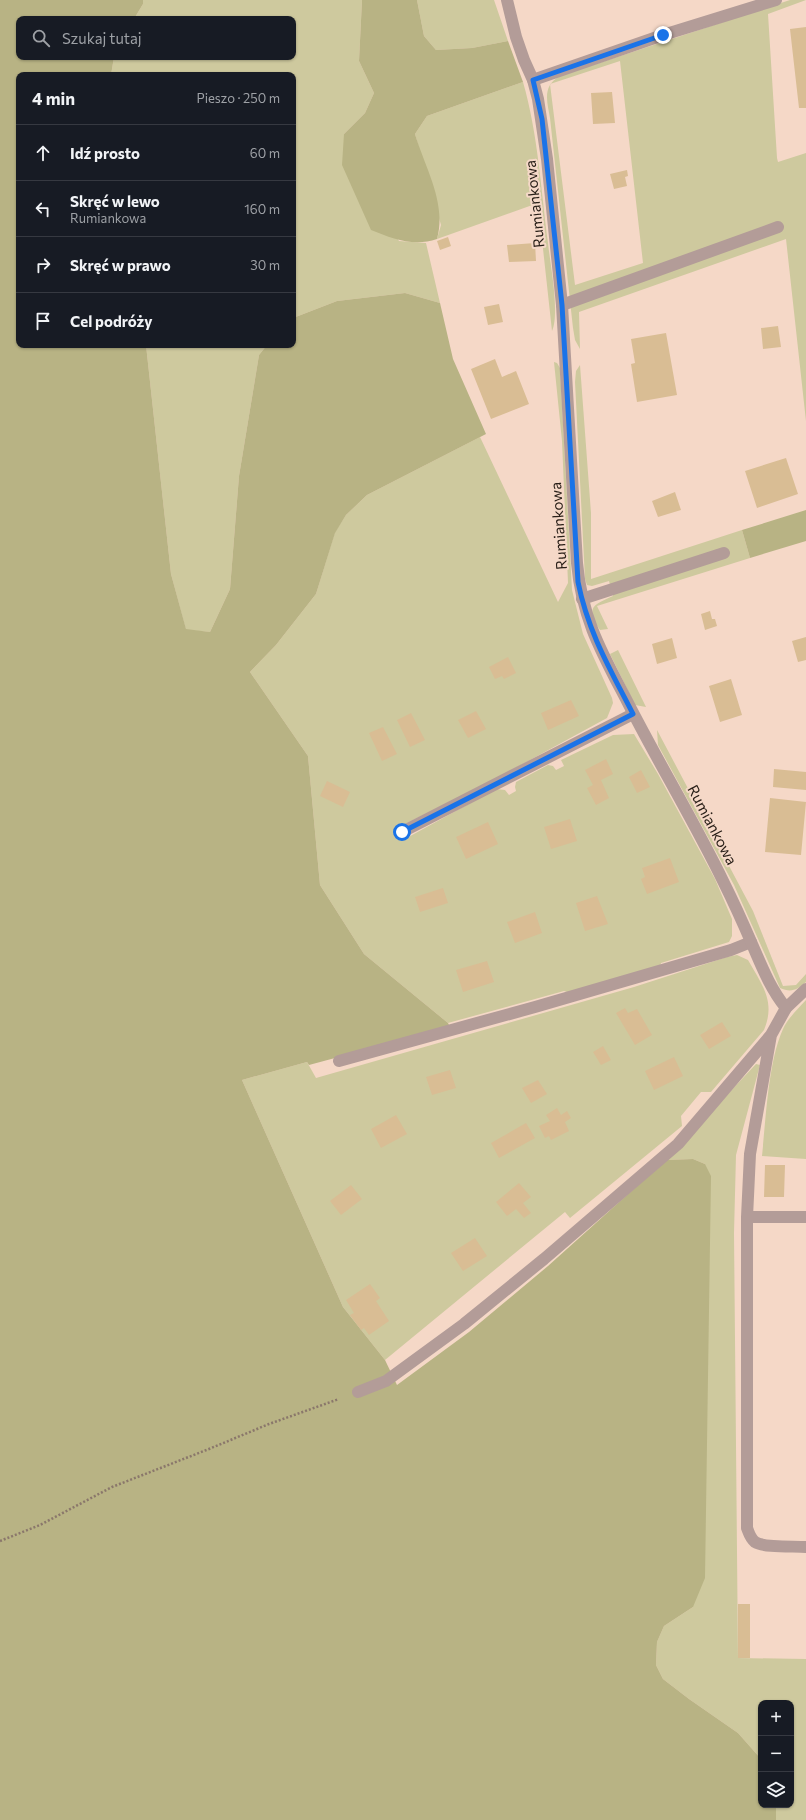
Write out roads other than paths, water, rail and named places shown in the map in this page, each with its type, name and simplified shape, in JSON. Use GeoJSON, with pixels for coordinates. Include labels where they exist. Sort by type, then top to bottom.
{"type":"FeatureCollection","features":[{"type":"Feature","properties":{"kind":"street","name":"Rumiankowa"},"geometry":{"type":"LineString","coordinates":[[507,0],[518,43],[533,80],[542,119],[562,305],[577,563],[582,599],[588,624],[633,714],[724,883],[765,977],[775,994],[786,1008]]}},
{"type":"Feature","properties":{"kind":"street"},"geometry":{"type":"LineString","coordinates":[[533,80],[663,35],[776,0]]}},
{"type":"Feature","properties":{"kind":"street"},"geometry":{"type":"LineString","coordinates":[[562,305],[778,227]]}},
{"type":"Feature","properties":{"kind":"street"},"geometry":{"type":"LineString","coordinates":[[582,599],[724,552]]}},
{"type":"Feature","properties":{"kind":"street"},"geometry":{"type":"LineString","coordinates":[[402,832],[633,714]]}},
{"type":"Feature","properties":{"kind":"street"},"geometry":{"type":"LineString","coordinates":[[339,1061],[535,1007],[731,950],[751,942]]}},
{"type":"Feature","properties":{"kind":"street"},"geometry":{"type":"LineString","coordinates":[[358,1392],[386,1381],[464,1324],[544,1259],[678,1144],[771,1035],[786,1008],[806,989]]}},
{"type":"Feature","properties":{"kind":"street"},"geometry":{"type":"LineString","coordinates":[[771,1035],[750,1154],[747,1217],[747,1528],[750,1536],[755,1542],[806,1547]]}},
{"type":"Feature","properties":{"kind":"street"},"geometry":{"type":"LineString","coordinates":[[747,1217],[806,1217]]}}]}
